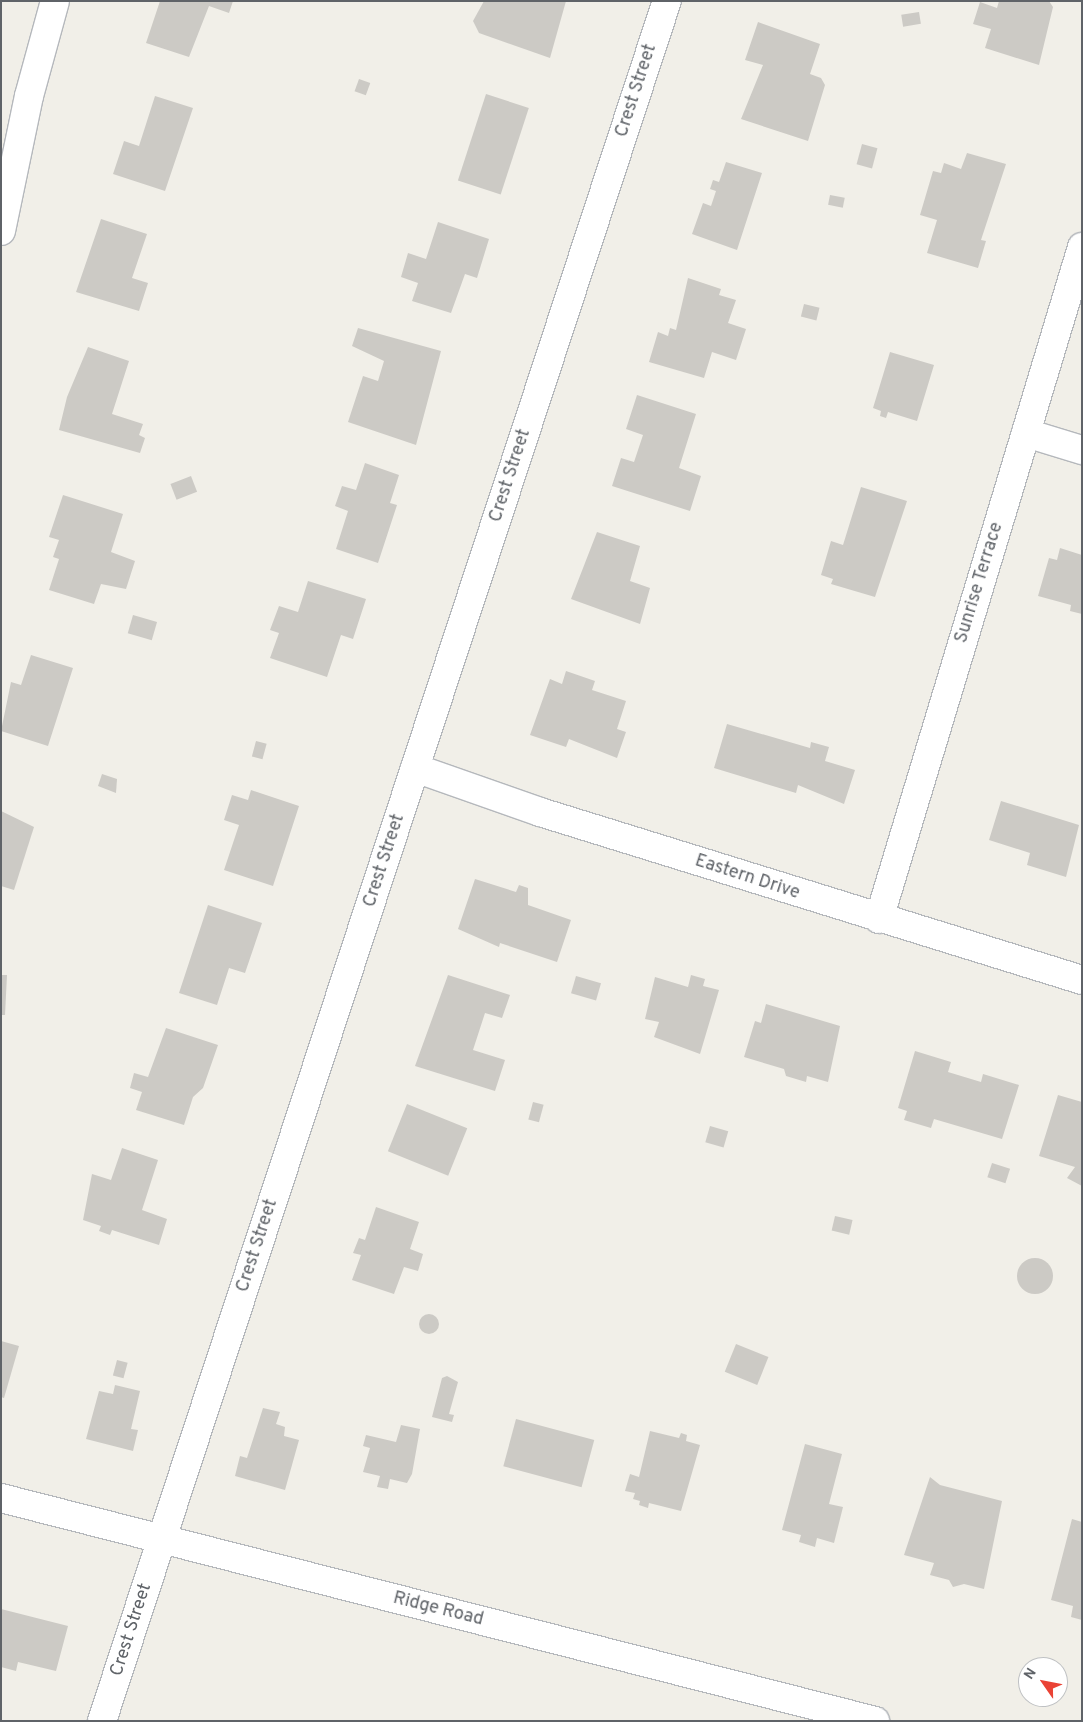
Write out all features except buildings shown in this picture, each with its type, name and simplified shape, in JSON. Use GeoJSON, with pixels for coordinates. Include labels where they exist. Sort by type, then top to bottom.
{"type":"FeatureCollection","features":[{"type":"Feature","properties":{"kind":"street"},"geometry":{"type":"LineString","coordinates":[[1,231],[29,96],[56,1]]}},
{"type":"Feature","properties":{"kind":"street","name":"Crest Street"},"geometry":{"type":"LineString","coordinates":[[102,1721],[667,1]]}},
{"type":"Feature","properties":{"kind":"street","name":"Sunrise Terrace"},"geometry":{"type":"LineString","coordinates":[[879,919],[1082,247]]}},
{"type":"Feature","properties":{"kind":"street"},"geometry":{"type":"LineString","coordinates":[[1026,433],[1082,450]]}},
{"type":"Feature","properties":{"kind":"street","name":"Eastern Drive"},"geometry":{"type":"LineString","coordinates":[[415,768],[879,919],[1082,980]]}},
{"type":"Feature","properties":{"kind":"street","name":"Ridge Road"},"geometry":{"type":"LineString","coordinates":[[1,1498],[875,1721]]}}]}
